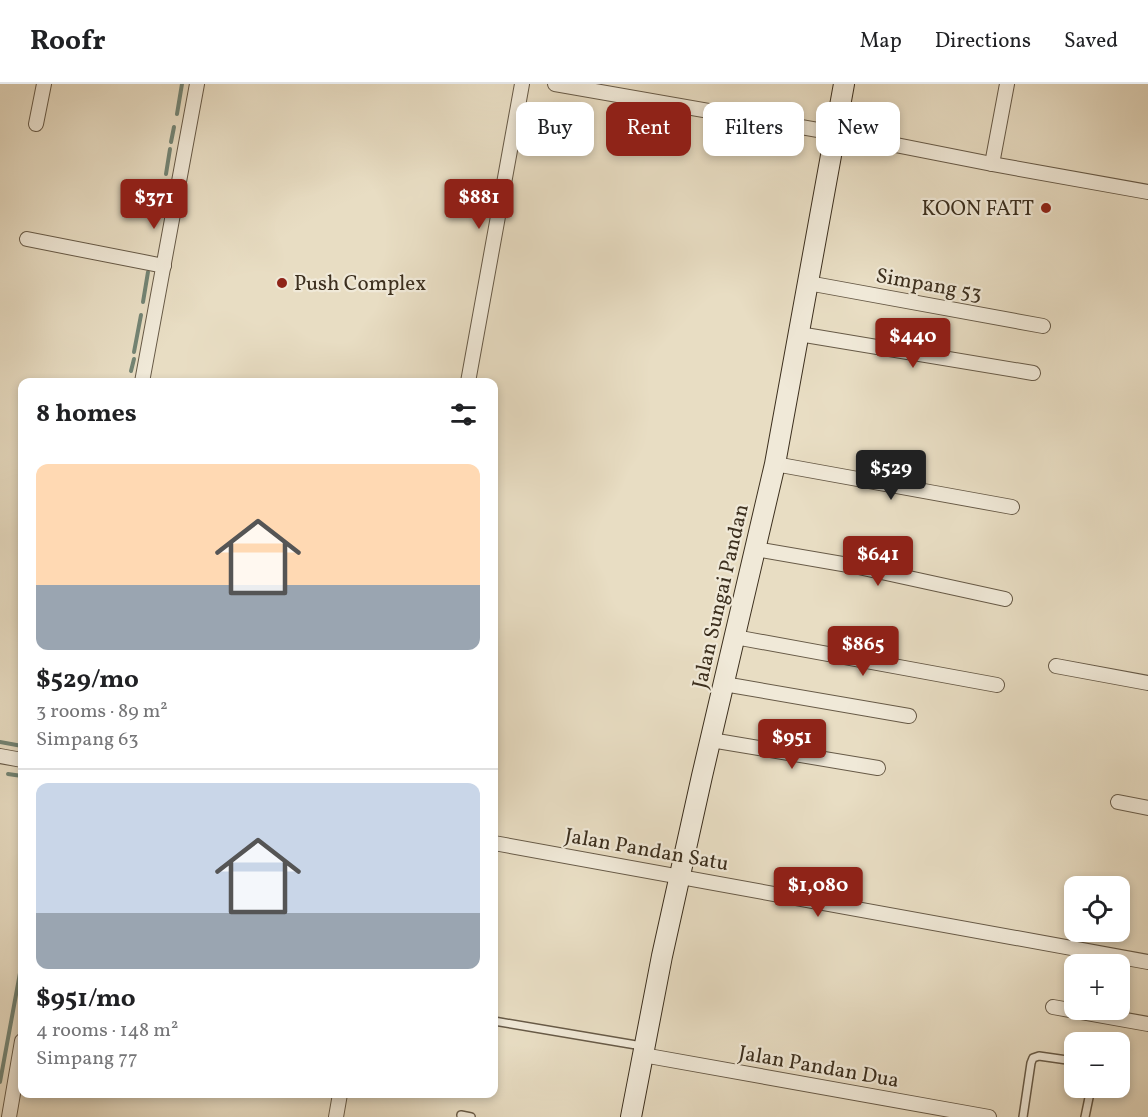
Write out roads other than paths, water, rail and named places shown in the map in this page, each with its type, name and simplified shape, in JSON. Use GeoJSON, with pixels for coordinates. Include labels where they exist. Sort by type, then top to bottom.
{"type":"FeatureCollection","features":[{"type":"Feature","properties":{"kind":"street"},"geometry":{"type":"LineString","coordinates":[[36,124],[44,84]]}},
{"type":"Feature","properties":{"kind":"street"},"geometry":{"type":"LineString","coordinates":[[143,378],[197,84]]}},
{"type":"Feature","properties":{"kind":"street"},"geometry":{"type":"LineString","coordinates":[[469,378],[522,84]]}},
{"type":"Feature","properties":{"kind":"street"},"geometry":{"type":"LineString","coordinates":[[555,84],[816,130]]}},
{"type":"Feature","properties":{"kind":"street","name":"Jalan Sungai Pandan"},"geometry":{"type":"LineString","coordinates":[[841,102],[844,84]]}},
{"type":"Feature","properties":{"kind":"street"},"geometry":{"type":"LineString","coordinates":[[993,164],[1007,84]]}},
{"type":"Feature","properties":{"kind":"street"},"geometry":{"type":"LineString","coordinates":[[900,146],[1148,192]]}},
{"type":"Feature","properties":{"kind":"street","name":"Jalan Sungai Pandan"},"geometry":{"type":"LineString","coordinates":[[631,1117],[680,877],[775,464],[831,156]]}},
{"type":"Feature","properties":{"kind":"street"},"geometry":{"type":"LineString","coordinates":[[27,239],[164,266]]}},
{"type":"Feature","properties":{"kind":"street","name":"Simpang 53"},"geometry":{"type":"LineString","coordinates":[[808,283],[1043,326]]}},
{"type":"Feature","properties":{"kind":"street"},"geometry":{"type":"LineString","coordinates":[[799,334],[1033,373]]}},
{"type":"Feature","properties":{"kind":"street"},"geometry":{"type":"LineString","coordinates":[[775,464],[1012,507]]}},
{"type":"Feature","properties":{"kind":"street"},"geometry":{"type":"LineString","coordinates":[[755,549],[854,566],[1005,599]]}},
{"type":"Feature","properties":{"kind":"street"},"geometry":{"type":"LineString","coordinates":[[735,637],[997,686]]}},
{"type":"Feature","properties":{"kind":"street"},"geometry":{"type":"LineString","coordinates":[[1056,666],[1148,683]]}},
{"type":"Feature","properties":{"kind":"street"},"geometry":{"type":"LineString","coordinates":[[724,684],[909,716]]}},
{"type":"Feature","properties":{"kind":"street"},"geometry":{"type":"LineString","coordinates":[[711,740],[878,768]]}},
{"type":"Feature","properties":{"kind":"street"},"geometry":{"type":"LineString","coordinates":[[0,756],[18,759]]}},
{"type":"Feature","properties":{"kind":"street"},"geometry":{"type":"LineString","coordinates":[[1118,802],[1148,808]]}},
{"type":"Feature","properties":{"kind":"street","name":"Jalan Pandan Satu"},"geometry":{"type":"LineString","coordinates":[[498,844],[1148,962]]}},
{"type":"Feature","properties":{"kind":"street"},"geometry":{"type":"LineString","coordinates":[[1053,1007],[1148,1024]]}},
{"type":"Feature","properties":{"kind":"street","name":"Jalan Pandan Dua"},"geometry":{"type":"LineString","coordinates":[[644,1051],[988,1117]]}},
{"type":"Feature","properties":{"kind":"street"},"geometry":{"type":"LineString","coordinates":[[9,1117],[18,1064]]}},
{"type":"Feature","properties":{"kind":"street"},"geometry":{"type":"LineString","coordinates":[[336,1117],[339,1098]]}},
{"type":"Feature","properties":{"kind":"lane"},"geometry":{"type":"LineString","coordinates":[[498,1022],[644,1051]]}},
{"type":"Feature","properties":{"kind":"lane"},"geometry":{"type":"LineString","coordinates":[[1023,1117],[1033,1058],[1039,1056],[1064,1060]]}},
{"type":"Feature","properties":{"kind":"lane"},"geometry":{"type":"LineString","coordinates":[[1085,1117],[1089,1098]]}},
{"type":"Feature","properties":{"kind":"lane"},"geometry":{"type":"LineString","coordinates":[[461,1115],[471,1117]]}},
{"type":"Feature","properties":{"kind":"waterway"},"geometry":{"type":"LineString","coordinates":[[177,114],[182,84]]}},
{"type":"Feature","properties":{"kind":"waterway"},"geometry":{"type":"LineString","coordinates":[[171,142],[174,127]]}},
{"type":"Feature","properties":{"kind":"waterway"},"geometry":{"type":"LineString","coordinates":[[166,174],[170,149]]}},
{"type":"Feature","properties":{"kind":"waterway"},"geometry":{"type":"LineString","coordinates":[[143,302],[148,272]]}},
{"type":"Feature","properties":{"kind":"waterway"},"geometry":{"type":"LineString","coordinates":[[134,352],[141,315]]}},
{"type":"Feature","properties":{"kind":"waterway"},"geometry":{"type":"LineString","coordinates":[[131,371],[134,359]]}},
{"type":"Feature","properties":{"kind":"waterway"},"geometry":{"type":"LineString","coordinates":[[0,742],[18,745]]}},
{"type":"Feature","properties":{"kind":"waterway"},"geometry":{"type":"LineString","coordinates":[[8,774],[18,775]]}},
{"type":"Feature","properties":{"kind":"waterway"},"geometry":{"type":"LineString","coordinates":[[0,1082],[18,984]]}},
{"type":"Feature","properties":{"kind":"place","name":"KOON FATT"},"geometry":{"type":"Point","coordinates":[1046,208]}},
{"type":"Feature","properties":{"kind":"place","name":"Push Complex"},"geometry":{"type":"Point","coordinates":[282,283]}}]}
